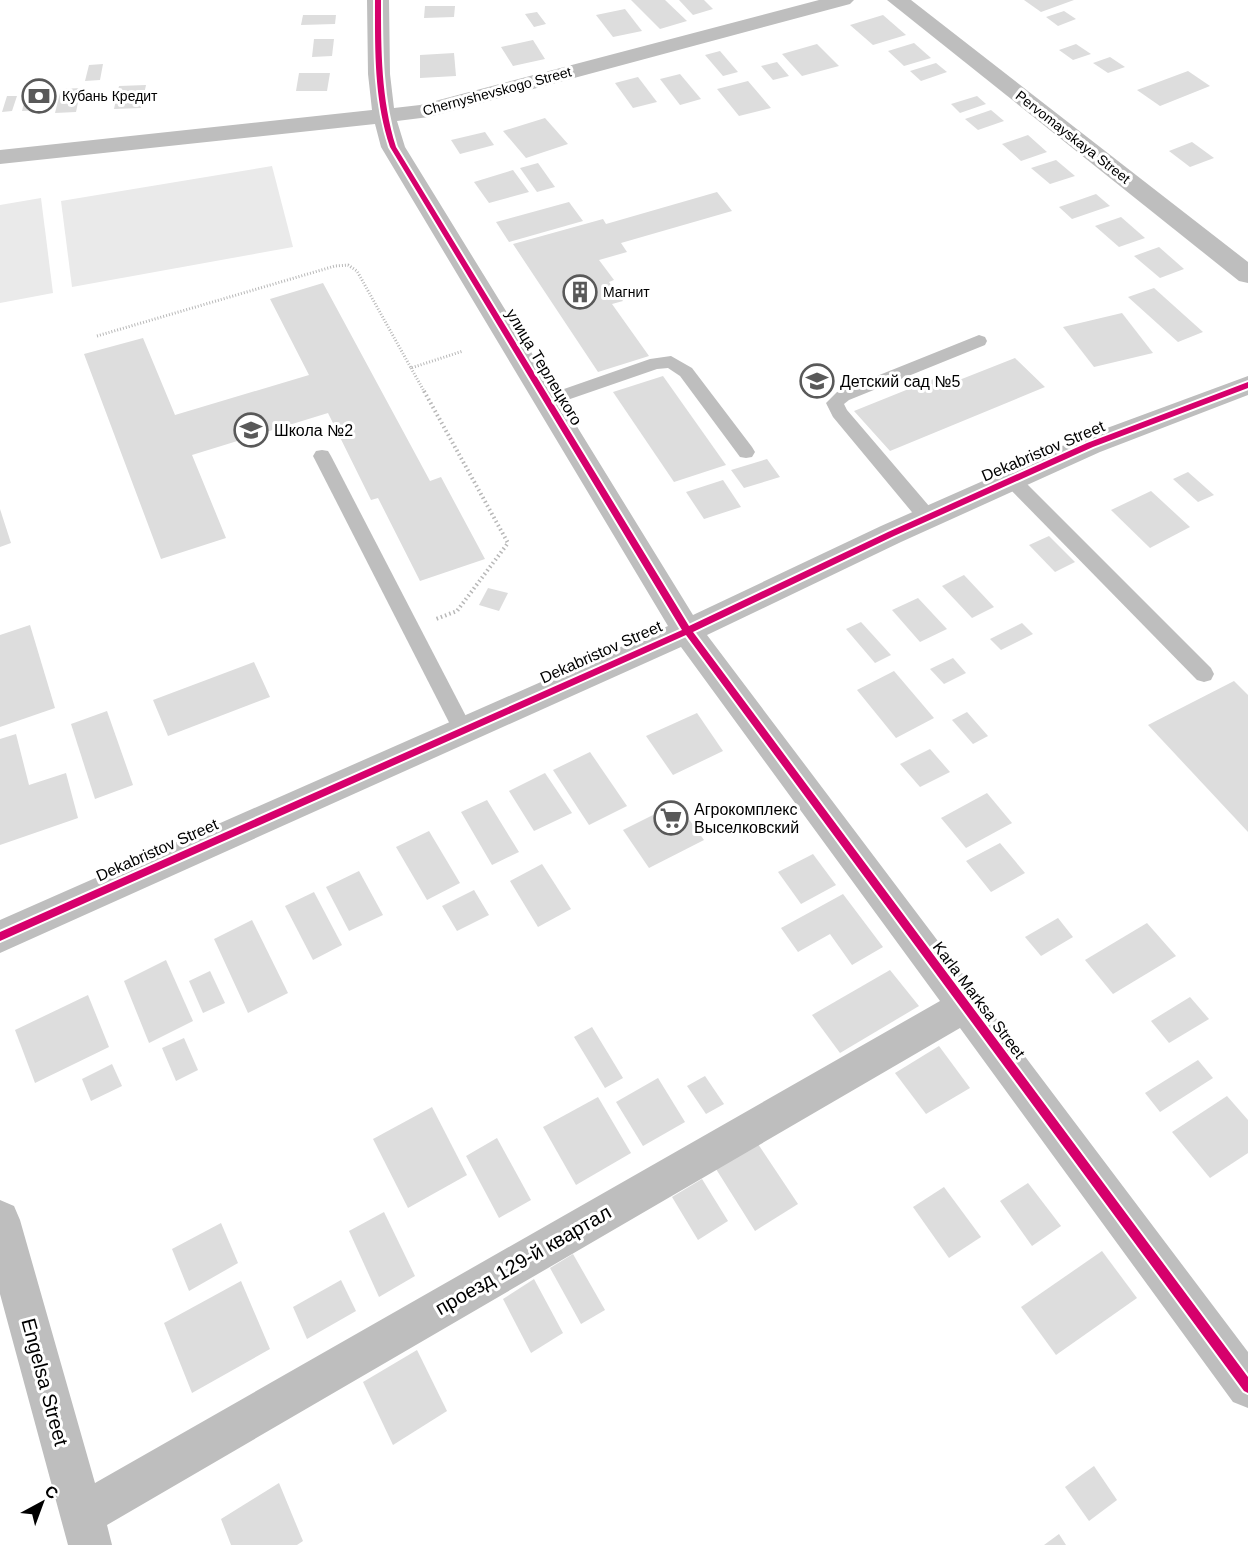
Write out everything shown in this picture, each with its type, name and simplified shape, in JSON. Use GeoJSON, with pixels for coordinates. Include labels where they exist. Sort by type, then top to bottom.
{"type":"FeatureCollection","features":[{"type":"Feature","properties":{"kind":"street","name":"улица Терлецкого"},"geometry":{"type":"LineString","coordinates":[[378,0],[379,94],[382,116],[393,147],[687,631]]}},
{"type":"Feature","properties":{"kind":"street","name":"Chernyshevskogo Street"},"geometry":{"type":"LineString","coordinates":[[0,158],[421,112],[843,0]]}},
{"type":"Feature","properties":{"kind":"street","name":"Pervomayskaya Street"},"geometry":{"type":"LineString","coordinates":[[898,0],[1248,275]]}},
{"type":"Feature","properties":{"kind":"street","name":"Dekabristov Street"},"geometry":{"type":"LineString","coordinates":[[0,937],[687,631],[1090,445],[1248,385]]}},
{"type":"Feature","properties":{"kind":"street","name":"Karla Marksa Street"},"geometry":{"type":"LineString","coordinates":[[687,631],[1248,1387]]}},
{"type":"Feature","properties":{"kind":"street","name":"проезд 129-й квартал"},"geometry":{"type":"LineString","coordinates":[[86,1530],[965,1006]]}},
{"type":"Feature","properties":{"kind":"street","name":"Engelsa Street"},"geometry":{"type":"LineString","coordinates":[[0,1220],[86,1530]]}},
{"type":"Feature","properties":{"kind":"lane"},"geometry":{"type":"LineString","coordinates":[[928,518],[839,413],[835,404],[843,396],[979,341]]}},
{"type":"Feature","properties":{"kind":"lane"},"geometry":{"type":"LineString","coordinates":[[548,401],[656,363],[671,362],[686,372],[746,452]]}},
{"type":"Feature","properties":{"kind":"lane"},"geometry":{"type":"LineString","coordinates":[[322,456],[463,730]]}},
{"type":"Feature","properties":{"kind":"lane"},"geometry":{"type":"LineString","coordinates":[[1012,480],[1204,674]]}},
{"type":"Feature","properties":{"kind":"path"},"geometry":{"type":"LineString","coordinates":[[97,336],[335,266],[348,265],[357,271],[508,543],[457,611],[411,630]]}},
{"type":"Feature","properties":{"kind":"path"},"geometry":{"type":"LineString","coordinates":[[411,368],[463,351]]}},
{"type":"Feature","properties":{"kind":"shaded area"},"geometry":{"type":"Polygon","coordinates":[[[272,166],[293,247],[72,287],[61,201],[272,166]]]}},
{"type":"Feature","properties":{"kind":"shaded area"},"geometry":{"type":"Polygon","coordinates":[[[41,198],[53,293],[0,303],[0,205],[41,198]]]}},
{"type":"Feature","properties":{"kind":"building"},"geometry":{"type":"Polygon","coordinates":[[[631,0],[665,0],[687,21],[660,29],[631,0]]]}},
{"type":"Feature","properties":{"kind":"building"},"geometry":{"type":"Polygon","coordinates":[[[679,0],[704,0],[713,9],[693,15],[679,0]]]}},
{"type":"Feature","properties":{"kind":"building"},"geometry":{"type":"Polygon","coordinates":[[[1024,0],[1074,0],[1041,12],[1024,0]]]}},
{"type":"Feature","properties":{"kind":"building"},"geometry":{"type":"Polygon","coordinates":[[[425,6],[455,6],[454,17],[424,18],[425,6]]]}},
{"type":"Feature","properties":{"kind":"building"},"geometry":{"type":"Polygon","coordinates":[[[625,9],[642,31],[613,37],[596,15],[625,9]]]}},
{"type":"Feature","properties":{"kind":"building"},"geometry":{"type":"Polygon","coordinates":[[[1064,11],[1076,19],[1058,26],[1046,17],[1064,11]]]}},
{"type":"Feature","properties":{"kind":"building"},"geometry":{"type":"Polygon","coordinates":[[[537,12],[546,24],[534,27],[525,14],[537,12]]]}},
{"type":"Feature","properties":{"kind":"building"},"geometry":{"type":"Polygon","coordinates":[[[303,15],[336,15],[335,24],[301,25],[303,15]]]}},
{"type":"Feature","properties":{"kind":"building"},"geometry":{"type":"Polygon","coordinates":[[[883,15],[906,35],[873,45],[850,25],[883,15]]]}},
{"type":"Feature","properties":{"kind":"building"},"geometry":{"type":"Polygon","coordinates":[[[314,39],[334,39],[332,56],[312,57],[314,39]]]}},
{"type":"Feature","properties":{"kind":"building"},"geometry":{"type":"Polygon","coordinates":[[[533,40],[545,59],[513,66],[501,47],[533,40]]]}},
{"type":"Feature","properties":{"kind":"building"},"geometry":{"type":"Polygon","coordinates":[[[914,43],[931,58],[904,66],[888,51],[914,43]]]}},
{"type":"Feature","properties":{"kind":"building"},"geometry":{"type":"Polygon","coordinates":[[[817,44],[839,66],[802,76],[782,54],[817,44]]]}},
{"type":"Feature","properties":{"kind":"building"},"geometry":{"type":"Polygon","coordinates":[[[1076,44],[1091,54],[1073,60],[1059,50],[1076,44]]]}},
{"type":"Feature","properties":{"kind":"building"},"geometry":{"type":"Polygon","coordinates":[[[720,51],[738,72],[723,76],[705,55],[720,51]]]}},
{"type":"Feature","properties":{"kind":"building"},"geometry":{"type":"Polygon","coordinates":[[[454,53],[456,76],[420,78],[420,55],[454,53]]]}},
{"type":"Feature","properties":{"kind":"building"},"geometry":{"type":"Polygon","coordinates":[[[1110,57],[1125,67],[1108,73],[1093,63],[1110,57]]]}},
{"type":"Feature","properties":{"kind":"building"},"geometry":{"type":"Polygon","coordinates":[[[777,62],[789,76],[773,80],[761,66],[777,62]]]}},
{"type":"Feature","properties":{"kind":"building"},"geometry":{"type":"Polygon","coordinates":[[[936,63],[947,72],[921,81],[910,71],[936,63]]]}},
{"type":"Feature","properties":{"kind":"building"},"geometry":{"type":"Polygon","coordinates":[[[103,64],[100,80],[85,81],[89,65],[103,64]]]}},
{"type":"Feature","properties":{"kind":"building"},"geometry":{"type":"Polygon","coordinates":[[[1188,71],[1210,86],[1160,106],[1137,90],[1188,71]]]}},
{"type":"Feature","properties":{"kind":"building"},"geometry":{"type":"Polygon","coordinates":[[[299,73],[330,73],[327,91],[296,91],[299,73]]]}},
{"type":"Feature","properties":{"kind":"building"},"geometry":{"type":"Polygon","coordinates":[[[680,74],[701,99],[680,105],[660,79],[680,74]]]}},
{"type":"Feature","properties":{"kind":"building"},"geometry":{"type":"Polygon","coordinates":[[[638,77],[657,102],[633,108],[615,83],[638,77]]]}},
{"type":"Feature","properties":{"kind":"building"},"geometry":{"type":"Polygon","coordinates":[[[748,81],[771,108],[739,116],[717,89],[748,81]]]}},
{"type":"Feature","properties":{"kind":"building"},"geometry":{"type":"Polygon","coordinates":[[[146,85],[141,108],[114,109],[119,86],[146,85]]]}},
{"type":"Feature","properties":{"kind":"building"},"geometry":{"type":"Polygon","coordinates":[[[81,88],[76,112],[55,113],[61,89],[81,88]]]}},
{"type":"Feature","properties":{"kind":"building"},"geometry":{"type":"Polygon","coordinates":[[[48,93],[44,110],[22,111],[26,94],[48,93]]]}},
{"type":"Feature","properties":{"kind":"building"},"geometry":{"type":"Polygon","coordinates":[[[7,96],[17,96],[12,111],[2,112],[7,96]]]}},
{"type":"Feature","properties":{"kind":"building"},"geometry":{"type":"Polygon","coordinates":[[[977,96],[986,104],[960,113],[951,104],[977,96]]]}},
{"type":"Feature","properties":{"kind":"building"},"geometry":{"type":"Polygon","coordinates":[[[991,110],[1004,121],[978,130],[965,119],[991,110]]]}},
{"type":"Feature","properties":{"kind":"building"},"geometry":{"type":"Polygon","coordinates":[[[545,118],[568,144],[526,158],[503,131],[545,118]]]}},
{"type":"Feature","properties":{"kind":"building"},"geometry":{"type":"Polygon","coordinates":[[[485,132],[494,145],[460,154],[451,140],[485,132]]]}},
{"type":"Feature","properties":{"kind":"building"},"geometry":{"type":"Polygon","coordinates":[[[1028,135],[1047,152],[1021,161],[1002,144],[1028,135]]]}},
{"type":"Feature","properties":{"kind":"building"},"geometry":{"type":"Polygon","coordinates":[[[1192,142],[1214,158],[1190,167],[1169,151],[1192,142]]]}},
{"type":"Feature","properties":{"kind":"building"},"geometry":{"type":"Polygon","coordinates":[[[1056,160],[1075,176],[1050,184],[1031,168],[1056,160]]]}},
{"type":"Feature","properties":{"kind":"building"},"geometry":{"type":"Polygon","coordinates":[[[538,163],[555,187],[537,192],[520,168],[538,163]]]}},
{"type":"Feature","properties":{"kind":"building"},"geometry":{"type":"Polygon","coordinates":[[[513,170],[529,192],[489,203],[474,182],[513,170]]]}},
{"type":"Feature","properties":{"kind":"building","name":"Магнит"},"geometry":{"type":"Polygon","coordinates":[[[717,192],[732,211],[621,243],[627,252],[599,260],[614,280],[609,282],[623,301],[612,304],[649,356],[598,372],[513,244],[603,219],[606,224],[717,192]]]}},
{"type":"Feature","properties":{"kind":"building"},"geometry":{"type":"Polygon","coordinates":[[[1096,194],[1110,206],[1072,219],[1059,207],[1096,194]]]}},
{"type":"Feature","properties":{"kind":"building"},"geometry":{"type":"Polygon","coordinates":[[[569,202],[583,221],[509,242],[496,222],[569,202]]]}},
{"type":"Feature","properties":{"kind":"building"},"geometry":{"type":"Polygon","coordinates":[[[1121,217],[1145,238],[1119,247],[1095,226],[1121,217]]]}},
{"type":"Feature","properties":{"kind":"building"},"geometry":{"type":"Polygon","coordinates":[[[1159,247],[1184,269],[1160,278],[1134,256],[1159,247]]]}},
{"type":"Feature","properties":{"kind":"building"},"geometry":{"type":"Polygon","coordinates":[[[323,283],[430,481],[441,477],[485,559],[420,581],[378,498],[371,500],[328,413],[192,455],[226,538],[161,559],[84,354],[143,338],[175,415],[309,375],[270,299],[323,283]]]}},
{"type":"Feature","properties":{"kind":"building"},"geometry":{"type":"Polygon","coordinates":[[[1154,288],[1203,332],[1178,342],[1128,297],[1154,288]]]}},
{"type":"Feature","properties":{"kind":"building"},"geometry":{"type":"Polygon","coordinates":[[[1122,313],[1153,353],[1094,367],[1063,327],[1122,313]]]}},
{"type":"Feature","properties":{"kind":"building"},"geometry":{"type":"Polygon","coordinates":[[[1015,358],[1045,387],[890,451],[854,411],[936,378],[944,386],[1015,358]]]}},
{"type":"Feature","properties":{"kind":"building"},"geometry":{"type":"Polygon","coordinates":[[[663,376],[726,465],[674,482],[613,392],[663,376]]]}},
{"type":"Feature","properties":{"kind":"building"},"geometry":{"type":"Polygon","coordinates":[[[767,459],[780,477],[744,488],[731,470],[767,459]]]}},
{"type":"Feature","properties":{"kind":"building"},"geometry":{"type":"Polygon","coordinates":[[[1188,472],[1214,495],[1198,502],[1173,479],[1188,472]]]}},
{"type":"Feature","properties":{"kind":"building"},"geometry":{"type":"Polygon","coordinates":[[[723,480],[741,507],[704,519],[686,492],[723,480]]]}},
{"type":"Feature","properties":{"kind":"building"},"geometry":{"type":"Polygon","coordinates":[[[1151,491],[1190,527],[1150,548],[1111,510],[1151,491]]]}},
{"type":"Feature","properties":{"kind":"building"},"geometry":{"type":"Polygon","coordinates":[[[0,509],[11,543],[0,547],[0,509]]]}},
{"type":"Feature","properties":{"kind":"building"},"geometry":{"type":"Polygon","coordinates":[[[1049,536],[1075,562],[1055,572],[1029,545],[1049,536]]]}},
{"type":"Feature","properties":{"kind":"building"},"geometry":{"type":"Polygon","coordinates":[[[964,575],[994,607],[972,618],[942,586],[964,575]]]}},
{"type":"Feature","properties":{"kind":"building"},"geometry":{"type":"Polygon","coordinates":[[[488,588],[508,593],[499,611],[479,605],[488,588]]]}},
{"type":"Feature","properties":{"kind":"building"},"geometry":{"type":"Polygon","coordinates":[[[918,598],[947,629],[920,642],[892,610],[918,598]]]}},
{"type":"Feature","properties":{"kind":"building"},"geometry":{"type":"Polygon","coordinates":[[[861,622],[891,655],[875,663],[846,629],[861,622]]]}},
{"type":"Feature","properties":{"kind":"building"},"geometry":{"type":"Polygon","coordinates":[[[1022,623],[1033,634],[1001,650],[990,639],[1022,623]]]}},
{"type":"Feature","properties":{"kind":"building"},"geometry":{"type":"Polygon","coordinates":[[[30,625],[55,708],[0,727],[0,635],[30,625]]]}},
{"type":"Feature","properties":{"kind":"building"},"geometry":{"type":"Polygon","coordinates":[[[953,658],[966,673],[944,684],[930,669],[953,658]]]}},
{"type":"Feature","properties":{"kind":"building"},"geometry":{"type":"Polygon","coordinates":[[[254,662],[270,697],[168,736],[153,700],[254,662]]]}},
{"type":"Feature","properties":{"kind":"building"},"geometry":{"type":"Polygon","coordinates":[[[894,671],[934,718],[896,738],[857,690],[894,671]]]}},
{"type":"Feature","properties":{"kind":"building"},"geometry":{"type":"Polygon","coordinates":[[[1234,681],[1248,695],[1248,832],[1148,725],[1234,681]]]}},
{"type":"Feature","properties":{"kind":"building"},"geometry":{"type":"Polygon","coordinates":[[[107,711],[133,785],[95,799],[71,724],[107,711]]]}},
{"type":"Feature","properties":{"kind":"building"},"geometry":{"type":"Polygon","coordinates":[[[967,712],[988,736],[973,744],[952,720],[967,712]]]}},
{"type":"Feature","properties":{"kind":"building"},"geometry":{"type":"Polygon","coordinates":[[[697,713],[723,751],[673,775],[646,736],[697,713]]]}},
{"type":"Feature","properties":{"kind":"building"},"geometry":{"type":"Polygon","coordinates":[[[16,734],[29,785],[66,773],[78,818],[0,845],[0,739],[16,734]]]}},
{"type":"Feature","properties":{"kind":"building"},"geometry":{"type":"Polygon","coordinates":[[[930,749],[950,772],[920,787],[900,764],[930,749]]]}},
{"type":"Feature","properties":{"kind":"building"},"geometry":{"type":"Polygon","coordinates":[[[590,752],[627,806],[589,825],[553,770],[590,752]]]}},
{"type":"Feature","properties":{"kind":"building"},"geometry":{"type":"Polygon","coordinates":[[[545,773],[572,813],[534,831],[509,791],[545,773]]]}},
{"type":"Feature","properties":{"kind":"building"},"geometry":{"type":"Polygon","coordinates":[[[987,793],[1012,823],[966,848],[941,818],[987,793]]]}},
{"type":"Feature","properties":{"kind":"building"},"geometry":{"type":"Polygon","coordinates":[[[487,800],[519,852],[492,865],[461,812],[487,800]]]}},
{"type":"Feature","properties":{"kind":"building"},"geometry":{"type":"Polygon","coordinates":[[[677,803],[704,840],[649,868],[623,830],[677,803]]]}},
{"type":"Feature","properties":{"kind":"building"},"geometry":{"type":"Polygon","coordinates":[[[429,831],[460,883],[427,900],[396,847],[429,831]]]}},
{"type":"Feature","properties":{"kind":"building"},"geometry":{"type":"Polygon","coordinates":[[[1000,843],[1025,873],[991,892],[966,861],[1000,843]]]}},
{"type":"Feature","properties":{"kind":"building"},"geometry":{"type":"Polygon","coordinates":[[[813,854],[836,885],[801,904],[778,872],[813,854]]]}},
{"type":"Feature","properties":{"kind":"building"},"geometry":{"type":"Polygon","coordinates":[[[542,864],[571,909],[538,927],[510,881],[542,864]]]}},
{"type":"Feature","properties":{"kind":"building"},"geometry":{"type":"Polygon","coordinates":[[[359,871],[383,915],[349,931],[326,887],[359,871]]]}},
{"type":"Feature","properties":{"kind":"building"},"geometry":{"type":"Polygon","coordinates":[[[474,890],[489,915],[457,931],[442,906],[474,890]]]}},
{"type":"Feature","properties":{"kind":"building"},"geometry":{"type":"Polygon","coordinates":[[[314,892],[342,945],[313,960],[285,906],[314,892]]]}},
{"type":"Feature","properties":{"kind":"building"},"geometry":{"type":"Polygon","coordinates":[[[843,894],[883,947],[852,965],[830,934],[798,952],[781,928],[843,894]]]}},
{"type":"Feature","properties":{"kind":"building"},"geometry":{"type":"Polygon","coordinates":[[[1058,918],[1073,937],[1041,956],[1025,937],[1058,918]]]}},
{"type":"Feature","properties":{"kind":"building"},"geometry":{"type":"Polygon","coordinates":[[[252,920],[288,993],[248,1013],[214,939],[252,920]]]}},
{"type":"Feature","properties":{"kind":"building"},"geometry":{"type":"Polygon","coordinates":[[[1147,923],[1176,956],[1113,994],[1085,960],[1147,923]]]}},
{"type":"Feature","properties":{"kind":"building"},"geometry":{"type":"Polygon","coordinates":[[[166,960],[193,1021],[149,1043],[124,981],[166,960]]]}},
{"type":"Feature","properties":{"kind":"building"},"geometry":{"type":"Polygon","coordinates":[[[890,970],[919,1006],[840,1053],[812,1015],[890,970]]]}},
{"type":"Feature","properties":{"kind":"building"},"geometry":{"type":"Polygon","coordinates":[[[210,971],[225,1003],[203,1013],[189,981],[210,971]]]}},
{"type":"Feature","properties":{"kind":"building"},"geometry":{"type":"Polygon","coordinates":[[[88,995],[109,1047],[35,1083],[15,1030],[88,995]]]}},
{"type":"Feature","properties":{"kind":"building"},"geometry":{"type":"Polygon","coordinates":[[[1190,997],[1209,1019],[1169,1043],[1151,1021],[1190,997]]]}},
{"type":"Feature","properties":{"kind":"building"},"geometry":{"type":"Polygon","coordinates":[[[592,1027],[623,1078],[605,1088],[574,1037],[592,1027]]]}},
{"type":"Feature","properties":{"kind":"building"},"geometry":{"type":"Polygon","coordinates":[[[184,1038],[198,1070],[176,1081],[162,1048],[184,1038]]]}},
{"type":"Feature","properties":{"kind":"building"},"geometry":{"type":"Polygon","coordinates":[[[939,1046],[970,1088],[926,1114],[895,1073],[939,1046]]]}},
{"type":"Feature","properties":{"kind":"building"},"geometry":{"type":"Polygon","coordinates":[[[1198,1060],[1213,1078],[1160,1112],[1145,1093],[1198,1060]]]}},
{"type":"Feature","properties":{"kind":"building"},"geometry":{"type":"Polygon","coordinates":[[[112,1064],[122,1086],[91,1101],[82,1079],[112,1064]]]}},
{"type":"Feature","properties":{"kind":"building"},"geometry":{"type":"Polygon","coordinates":[[[705,1076],[724,1104],[706,1114],[687,1086],[705,1076]]]}},
{"type":"Feature","properties":{"kind":"building"},"geometry":{"type":"Polygon","coordinates":[[[658,1078],[685,1122],[643,1146],[616,1102],[658,1078]]]}},
{"type":"Feature","properties":{"kind":"building"},"geometry":{"type":"Polygon","coordinates":[[[1227,1096],[1248,1120],[1248,1153],[1210,1178],[1172,1132],[1227,1096]]]}},
{"type":"Feature","properties":{"kind":"building"},"geometry":{"type":"Polygon","coordinates":[[[598,1097],[631,1153],[576,1185],[543,1127],[598,1097]]]}},
{"type":"Feature","properties":{"kind":"building"},"geometry":{"type":"Polygon","coordinates":[[[432,1107],[467,1175],[408,1208],[373,1139],[432,1107]]]}},
{"type":"Feature","properties":{"kind":"building"},"geometry":{"type":"Polygon","coordinates":[[[497,1138],[531,1200],[499,1218],[466,1156],[497,1138]]]}},
{"type":"Feature","properties":{"kind":"building"},"geometry":{"type":"Polygon","coordinates":[[[758,1144],[798,1204],[755,1231],[716,1169],[758,1144]]]}},
{"type":"Feature","properties":{"kind":"building"},"geometry":{"type":"Polygon","coordinates":[[[702,1179],[728,1221],[698,1240],[672,1197],[702,1179]]]}},
{"type":"Feature","properties":{"kind":"building"},"geometry":{"type":"Polygon","coordinates":[[[1028,1183],[1061,1226],[1032,1246],[1000,1201],[1028,1183]]]}},
{"type":"Feature","properties":{"kind":"building"},"geometry":{"type":"Polygon","coordinates":[[[944,1187],[981,1237],[949,1258],[913,1207],[944,1187]]]}},
{"type":"Feature","properties":{"kind":"building"},"geometry":{"type":"Polygon","coordinates":[[[384,1212],[415,1276],[379,1297],[349,1231],[384,1212]]]}},
{"type":"Feature","properties":{"kind":"building"},"geometry":{"type":"Polygon","coordinates":[[[221,1223],[238,1263],[189,1291],[172,1249],[221,1223]]]}},
{"type":"Feature","properties":{"kind":"building"},"geometry":{"type":"Polygon","coordinates":[[[1102,1251],[1137,1298],[1056,1355],[1021,1307],[1102,1251]]]}},
{"type":"Feature","properties":{"kind":"building"},"geometry":{"type":"Polygon","coordinates":[[[573,1254],[605,1310],[581,1324],[550,1268],[573,1254]]]}},
{"type":"Feature","properties":{"kind":"building"},"geometry":{"type":"Polygon","coordinates":[[[534,1279],[563,1333],[531,1353],[503,1299],[534,1279]]]}},
{"type":"Feature","properties":{"kind":"building"},"geometry":{"type":"Polygon","coordinates":[[[341,1280],[356,1311],[307,1339],[293,1307],[341,1280]]]}},
{"type":"Feature","properties":{"kind":"building"},"geometry":{"type":"Polygon","coordinates":[[[241,1281],[270,1349],[192,1393],[164,1323],[241,1281]]]}},
{"type":"Feature","properties":{"kind":"building"},"geometry":{"type":"Polygon","coordinates":[[[417,1350],[447,1411],[393,1445],[363,1382],[417,1350]]]}},
{"type":"Feature","properties":{"kind":"building"},"geometry":{"type":"Polygon","coordinates":[[[1094,1466],[1117,1500],[1089,1521],[1065,1487],[1094,1466]]]}},
{"type":"Feature","properties":{"kind":"building"},"geometry":{"type":"Polygon","coordinates":[[[279,1483],[303,1541],[297,1545],[231,1545],[221,1519],[279,1483]]]}},
{"type":"Feature","properties":{"kind":"building"},"geometry":{"type":"Polygon","coordinates":[[[1059,1534],[1066,1545],[1044,1545],[1059,1534]]]}},
{"type":"Feature","properties":{"kind":"cycle path"},"geometry":{"type":"LineString","coordinates":[[378,0],[380,93],[393,147],[687,631],[1248,1387]]}},
{"type":"Feature","properties":{"kind":"cycle path"},"geometry":{"type":"LineString","coordinates":[[0,937],[687,631],[891,534],[1090,445],[1248,385]]}},
{"type":"Feature","properties":{"kind":"place","name":"Кубань Кредит"},"geometry":{"type":"Point","coordinates":[39,96]}},
{"type":"Feature","properties":{"kind":"place","name":"Магнит"},"geometry":{"type":"Point","coordinates":[580,292]}},
{"type":"Feature","properties":{"kind":"place","name":"Детский сад №5"},"geometry":{"type":"Point","coordinates":[817,381]}},
{"type":"Feature","properties":{"kind":"place","name":"Школа №2"},"geometry":{"type":"Point","coordinates":[251,430]}},
{"type":"Feature","properties":{"kind":"place","name":"Агрокомплекс Выселковский"},"geometry":{"type":"Point","coordinates":[671,818]}}]}
